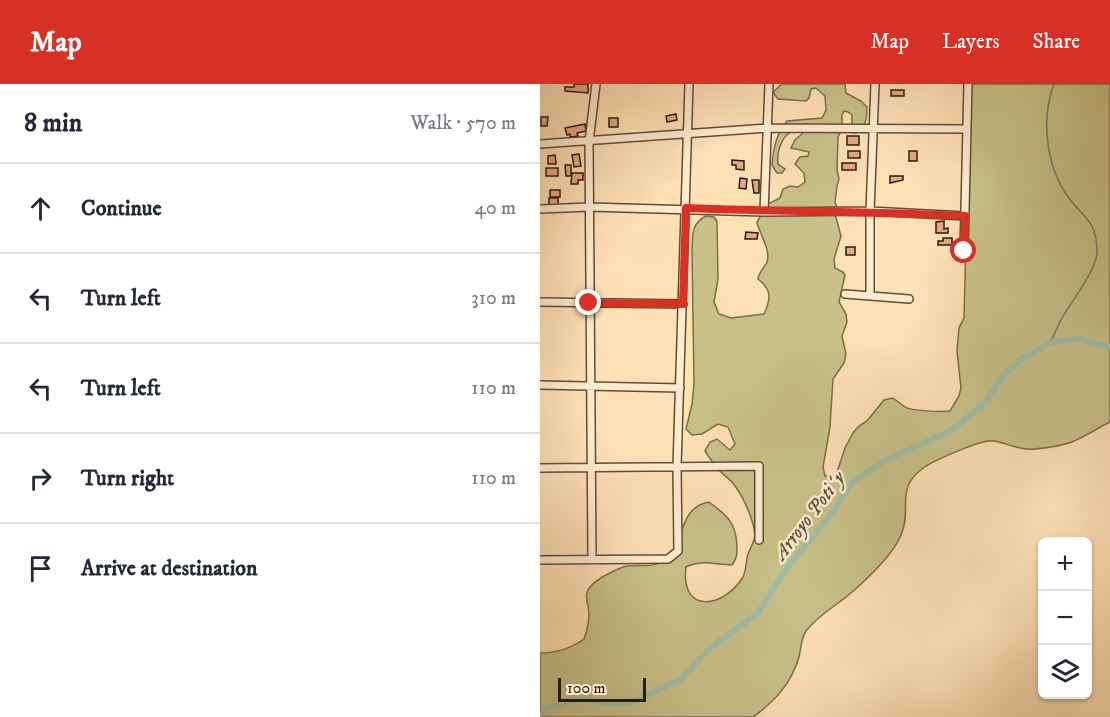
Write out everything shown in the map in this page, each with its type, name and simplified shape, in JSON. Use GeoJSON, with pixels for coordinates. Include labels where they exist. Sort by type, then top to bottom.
{"type":"FeatureCollection","features":[{"type":"Feature","properties":{"kind":"street"},"geometry":{"type":"LineString","coordinates":[[592,560],[589,142],[596,84]]}},
{"type":"Feature","properties":{"kind":"street"},"geometry":{"type":"LineString","coordinates":[[540,560],[668,559],[678,551],[677,467],[689,84]]}},
{"type":"Feature","properties":{"kind":"street"},"geometry":{"type":"LineString","coordinates":[[764,212],[770,84]]}},
{"type":"Feature","properties":{"kind":"street"},"geometry":{"type":"LineString","coordinates":[[870,296],[870,211],[875,84]]}},
{"type":"Feature","properties":{"kind":"street"},"geometry":{"type":"LineString","coordinates":[[964,251],[968,84]]}},
{"type":"Feature","properties":{"kind":"street"},"geometry":{"type":"LineString","coordinates":[[540,144],[768,128],[967,129]]}},
{"type":"Feature","properties":{"kind":"street"},"geometry":{"type":"LineString","coordinates":[[540,209],[589,207],[764,212],[870,211],[965,216]]}},
{"type":"Feature","properties":{"kind":"street"},"geometry":{"type":"LineString","coordinates":[[845,294],[909,299]]}},
{"type":"Feature","properties":{"kind":"street"},"geometry":{"type":"LineString","coordinates":[[540,302],[683,304]]}},
{"type":"Feature","properties":{"kind":"street"},"geometry":{"type":"LineString","coordinates":[[540,385],[680,388]]}},
{"type":"Feature","properties":{"kind":"street"},"geometry":{"type":"LineString","coordinates":[[540,468],[759,466],[759,540]]}},
{"type":"Feature","properties":{"kind":"shaded area"},"geometry":{"type":"Polygon","coordinates":[[[782,84],[845,84],[846,93],[867,107],[863,127],[854,133],[852,115],[844,111],[842,129],[838,137],[839,179],[835,214],[841,236],[834,259],[835,268],[845,275],[839,302],[846,314],[847,322],[842,336],[846,354],[844,363],[833,379],[830,427],[823,467],[825,476],[836,475],[853,433],[867,421],[884,400],[893,398],[905,407],[913,409],[950,411],[959,396],[961,388],[957,351],[959,328],[964,318],[970,84],[1110,84],[1110,422],[1074,441],[1054,446],[1029,449],[994,441],[980,443],[940,459],[916,474],[907,490],[901,535],[892,551],[864,581],[816,620],[806,631],[792,676],[775,698],[753,717],[540,717],[540,653],[563,650],[584,639],[589,615],[587,595],[591,586],[623,567],[662,562],[673,551],[687,517],[699,505],[709,502],[730,521],[735,531],[737,554],[732,565],[703,563],[686,567],[686,582],[690,593],[696,599],[705,602],[715,600],[735,587],[744,575],[748,554],[753,543],[753,524],[738,490],[717,468],[705,451],[710,442],[717,439],[730,450],[735,444],[728,427],[718,424],[702,434],[692,435],[686,429],[694,384],[692,239],[695,226],[701,219],[706,216],[714,217],[717,221],[718,279],[714,302],[719,314],[731,318],[764,314],[769,295],[766,287],[758,279],[767,262],[768,253],[757,223],[768,204],[780,198],[783,189],[790,186],[798,187],[805,182],[804,173],[795,164],[800,157],[808,156],[809,152],[791,148],[802,134],[801,130],[792,129],[780,146],[778,164],[785,169],[782,173],[777,173],[772,165],[776,142],[787,121],[822,118],[826,110],[825,96],[816,88],[811,89],[806,101],[778,99],[773,92],[782,84]]]}},
{"type":"Feature","properties":{"kind":"building"},"geometry":{"type":"Polygon","coordinates":[[[574,84],[588,84],[588,93],[565,91],[565,87],[574,87],[574,84]]]}},
{"type":"Feature","properties":{"kind":"building"},"geometry":{"type":"Polygon","coordinates":[[[891,90],[904,90],[904,96],[891,96],[891,90]]]}},
{"type":"Feature","properties":{"kind":"building"},"geometry":{"type":"Polygon","coordinates":[[[676,114],[677,120],[667,122],[666,116],[676,114]]]}},
{"type":"Feature","properties":{"kind":"building"},"geometry":{"type":"Polygon","coordinates":[[[541,117],[548,117],[547,126],[541,126],[541,117]]]}},
{"type":"Feature","properties":{"kind":"building"},"geometry":{"type":"Polygon","coordinates":[[[609,118],[618,118],[618,127],[609,127],[609,118]]]}},
{"type":"Feature","properties":{"kind":"building"},"geometry":{"type":"Polygon","coordinates":[[[585,124],[586,131],[577,133],[578,136],[567,135],[565,128],[585,124]]]}},
{"type":"Feature","properties":{"kind":"building"},"geometry":{"type":"Polygon","coordinates":[[[847,136],[859,136],[859,145],[847,145],[847,136]]]}},
{"type":"Feature","properties":{"kind":"building"},"geometry":{"type":"Polygon","coordinates":[[[848,151],[860,151],[860,158],[848,158],[848,151]]]}},
{"type":"Feature","properties":{"kind":"building"},"geometry":{"type":"Polygon","coordinates":[[[909,151],[917,151],[917,161],[909,161],[909,151]]]}},
{"type":"Feature","properties":{"kind":"building"},"geometry":{"type":"Polygon","coordinates":[[[579,154],[581,166],[574,167],[572,155],[579,154]]]}},
{"type":"Feature","properties":{"kind":"building"},"geometry":{"type":"Polygon","coordinates":[[[555,155],[556,164],[548,164],[548,156],[555,155]]]}},
{"type":"Feature","properties":{"kind":"building"},"geometry":{"type":"Polygon","coordinates":[[[732,160],[744,161],[744,170],[736,169],[736,165],[732,165],[732,160]]]}},
{"type":"Feature","properties":{"kind":"building"},"geometry":{"type":"Polygon","coordinates":[[[842,163],[856,163],[856,170],[842,170],[842,163]]]}},
{"type":"Feature","properties":{"kind":"building"},"geometry":{"type":"Polygon","coordinates":[[[565,165],[571,165],[571,176],[566,176],[565,165]]]}},
{"type":"Feature","properties":{"kind":"building"},"geometry":{"type":"Polygon","coordinates":[[[546,168],[558,168],[558,176],[546,176],[546,168]]]}},
{"type":"Feature","properties":{"kind":"building"},"geometry":{"type":"Polygon","coordinates":[[[572,173],[583,173],[583,180],[578,180],[578,184],[571,184],[572,173]]]}},
{"type":"Feature","properties":{"kind":"building"},"geometry":{"type":"Polygon","coordinates":[[[890,176],[903,176],[903,180],[890,183],[890,176]]]}},
{"type":"Feature","properties":{"kind":"building"},"geometry":{"type":"Polygon","coordinates":[[[740,178],[747,179],[746,189],[739,188],[740,178]]]}},
{"type":"Feature","properties":{"kind":"building"},"geometry":{"type":"Polygon","coordinates":[[[752,180],[759,180],[759,193],[754,193],[752,180]]]}},
{"type":"Feature","properties":{"kind":"building"},"geometry":{"type":"Polygon","coordinates":[[[550,190],[560,190],[560,197],[550,197],[550,190]]]}},
{"type":"Feature","properties":{"kind":"building"},"geometry":{"type":"Polygon","coordinates":[[[549,198],[558,198],[558,205],[549,205],[549,198]]]}},
{"type":"Feature","properties":{"kind":"building"},"geometry":{"type":"Polygon","coordinates":[[[944,221],[944,229],[948,228],[948,233],[936,233],[936,222],[944,221]]]}},
{"type":"Feature","properties":{"kind":"building"},"geometry":{"type":"Polygon","coordinates":[[[746,232],[758,233],[757,239],[745,239],[746,232]]]}},
{"type":"Feature","properties":{"kind":"building"},"geometry":{"type":"Polygon","coordinates":[[[943,238],[952,238],[952,245],[938,245],[938,241],[943,241],[943,238]]]}},
{"type":"Feature","properties":{"kind":"building"},"geometry":{"type":"Polygon","coordinates":[[[846,247],[855,247],[855,255],[846,255],[846,247]]]}},
{"type":"Feature","properties":{"kind":"waterway"},"geometry":{"type":"LineString","coordinates":[[1051,342],[1061,320],[1089,275],[1097,253],[1091,225],[1066,194],[1059,182],[1050,155],[1047,126],[1050,97],[1054,84]]}},
{"type":"Feature","properties":{"kind":"waterway","name":"Arroyo Poti´y"},"geometry":{"type":"LineString","coordinates":[[540,714],[548,708],[570,700],[589,700],[611,704],[629,703],[680,680],[710,648],[758,613],[787,568],[834,510],[852,482],[886,460],[952,430],[984,404],[1004,375],[1020,360],[1051,342],[1081,339],[1110,347]]}},
{"type":"Feature","properties":{"kind":"route"},"geometry":{"type":"LineString","coordinates":[[589,303],[683,304],[686,208],[764,212],[870,211],[965,216],[964,251]]}}]}
